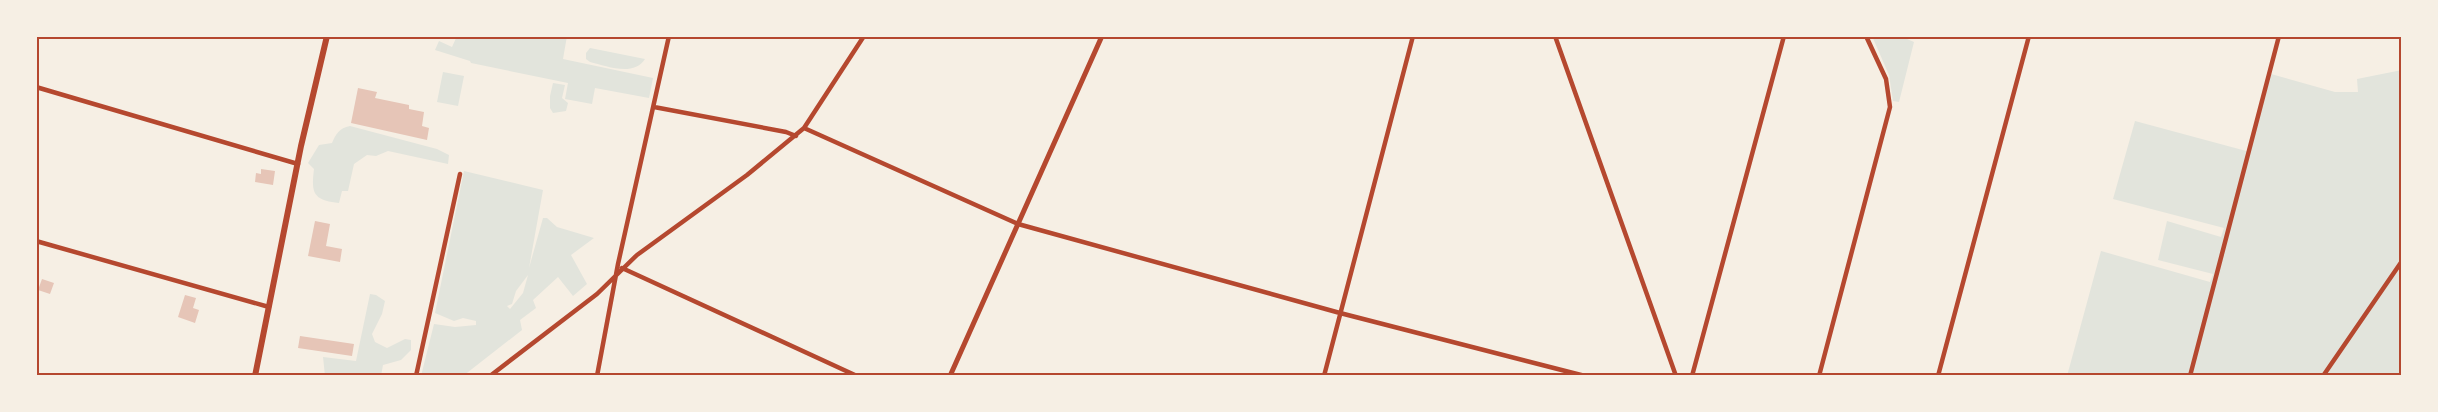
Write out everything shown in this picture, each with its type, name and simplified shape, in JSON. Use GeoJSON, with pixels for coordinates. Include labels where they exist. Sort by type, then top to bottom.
{"type":"FeatureCollection","features":[{"type":"Feature","properties":{"kind":"main road"},"geometry":{"type":"LineString","coordinates":[[255,376],[298,164],[327,36]]}},
{"type":"Feature","properties":{"kind":"street"},"geometry":{"type":"LineString","coordinates":[[597,376],[617,266],[669,36]]}},
{"type":"Feature","properties":{"kind":"street"},"geometry":{"type":"LineString","coordinates":[[490,376],[564,320],[654,242],[747,175],[796,136],[804,128],[864,36]]}},
{"type":"Feature","properties":{"kind":"street"},"geometry":{"type":"LineString","coordinates":[[950,376],[1102,36]]}},
{"type":"Feature","properties":{"kind":"street"},"geometry":{"type":"LineString","coordinates":[[1324,376],[1413,36]]}},
{"type":"Feature","properties":{"kind":"street"},"geometry":{"type":"LineString","coordinates":[[1555,36],[1676,376]]}},
{"type":"Feature","properties":{"kind":"street"},"geometry":{"type":"LineString","coordinates":[[1692,376],[1784,36]]}},
{"type":"Feature","properties":{"kind":"street"},"geometry":{"type":"LineString","coordinates":[[1819,376],[1890,107],[1890,88],[1866,36]]}},
{"type":"Feature","properties":{"kind":"street"},"geometry":{"type":"LineString","coordinates":[[1938,376],[2029,36]]}},
{"type":"Feature","properties":{"kind":"street"},"geometry":{"type":"LineString","coordinates":[[2190,376],[2279,36]]}},
{"type":"Feature","properties":{"kind":"street"},"geometry":{"type":"LineString","coordinates":[[36,87],[298,164]]}},
{"type":"Feature","properties":{"kind":"street"},"geometry":{"type":"LineString","coordinates":[[654,107],[786,132],[796,136]]}},
{"type":"Feature","properties":{"kind":"street"},"geometry":{"type":"LineString","coordinates":[[804,128],[1018,224],[1340,313],[1585,376]]}},
{"type":"Feature","properties":{"kind":"street"},"geometry":{"type":"LineString","coordinates":[[416,376],[460,174]]}},
{"type":"Feature","properties":{"kind":"street"},"geometry":{"type":"LineString","coordinates":[[36,241],[269,307]]}},
{"type":"Feature","properties":{"kind":"street"},"geometry":{"type":"LineString","coordinates":[[2323,376],[2402,261]]}},
{"type":"Feature","properties":{"kind":"street"},"geometry":{"type":"LineString","coordinates":[[617,266],[857,376]]}},
{"type":"Feature","properties":{"kind":"shaded area"},"geometry":{"type":"Polygon","coordinates":[[[457,36],[567,36],[563,59],[653,78],[649,98],[595,88],[592,104],[565,99],[568,83],[471,63],[470,61],[435,50],[439,41],[452,47],[457,36]]]}},
{"type":"Feature","properties":{"kind":"shaded area"},"geometry":{"type":"Polygon","coordinates":[[[1872,36],[1900,36],[1914,42],[1899,102],[1893,101],[1889,75],[1872,36]]]}},
{"type":"Feature","properties":{"kind":"shaded area"},"geometry":{"type":"Polygon","coordinates":[[[590,48],[645,59],[634,68],[612,68],[590,62],[586,59],[586,53],[590,48]]]}},
{"type":"Feature","properties":{"kind":"shaded area"},"geometry":{"type":"Polygon","coordinates":[[[2402,70],[2402,376],[2067,376],[2101,251],[2210,282],[2213,274],[2158,260],[2167,221],[2221,237],[2224,228],[2113,199],[2135,121],[2250,152],[2271,74],[2335,92],[2358,92],[2357,79],[2402,70]]]}},
{"type":"Feature","properties":{"kind":"shaded area"},"geometry":{"type":"Polygon","coordinates":[[[443,72],[464,76],[458,106],[437,102],[443,72]]]}},
{"type":"Feature","properties":{"kind":"shaded area"},"geometry":{"type":"Polygon","coordinates":[[[553,83],[565,85],[562,98],[568,103],[566,111],[553,113],[550,108],[553,83]]]}},
{"type":"Feature","properties":{"kind":"shaded area"},"geometry":{"type":"Polygon","coordinates":[[[350,126],[437,149],[449,155],[448,164],[388,151],[376,156],[367,155],[354,164],[348,191],[342,191],[339,203],[324,200],[314,190],[314,169],[308,163],[319,145],[332,143],[338,132],[350,126]]]}},
{"type":"Feature","properties":{"kind":"shaded area"},"geometry":{"type":"Polygon","coordinates":[[[464,171],[543,190],[529,268],[543,218],[547,218],[557,227],[594,238],[571,255],[587,284],[573,296],[558,277],[533,300],[536,308],[520,320],[522,330],[463,376],[421,376],[434,324],[455,327],[476,325],[476,321],[463,318],[454,321],[435,313],[464,171]],[[528,275],[516,291],[512,304],[507,306],[510,309],[523,293],[528,275]]]}},
{"type":"Feature","properties":{"kind":"shaded area"},"geometry":{"type":"Polygon","coordinates":[[[370,294],[376,295],[385,301],[382,314],[372,334],[375,342],[387,348],[405,339],[411,340],[411,350],[401,360],[383,365],[381,376],[325,376],[323,357],[356,361],[370,294]]]}},
{"type":"Feature","properties":{"kind":"building"},"geometry":{"type":"Polygon","coordinates":[[[358,88],[377,92],[375,98],[409,105],[409,109],[424,112],[422,126],[429,128],[427,140],[351,123],[358,88]]]}},
{"type":"Feature","properties":{"kind":"building"},"geometry":{"type":"Polygon","coordinates":[[[261,169],[275,171],[273,185],[255,182],[256,173],[261,174],[261,169]]]}},
{"type":"Feature","properties":{"kind":"building"},"geometry":{"type":"Polygon","coordinates":[[[315,221],[330,224],[326,246],[342,249],[340,262],[308,256],[315,221]]]}},
{"type":"Feature","properties":{"kind":"building"},"geometry":{"type":"Polygon","coordinates":[[[42,279],[54,283],[50,294],[38,290],[42,279]]]}},
{"type":"Feature","properties":{"kind":"building"},"geometry":{"type":"Polygon","coordinates":[[[185,295],[196,298],[193,308],[199,310],[195,323],[178,317],[185,295]]]}},
{"type":"Feature","properties":{"kind":"building"},"geometry":{"type":"Polygon","coordinates":[[[300,336],[354,344],[352,356],[298,348],[300,336]]]}}]}
